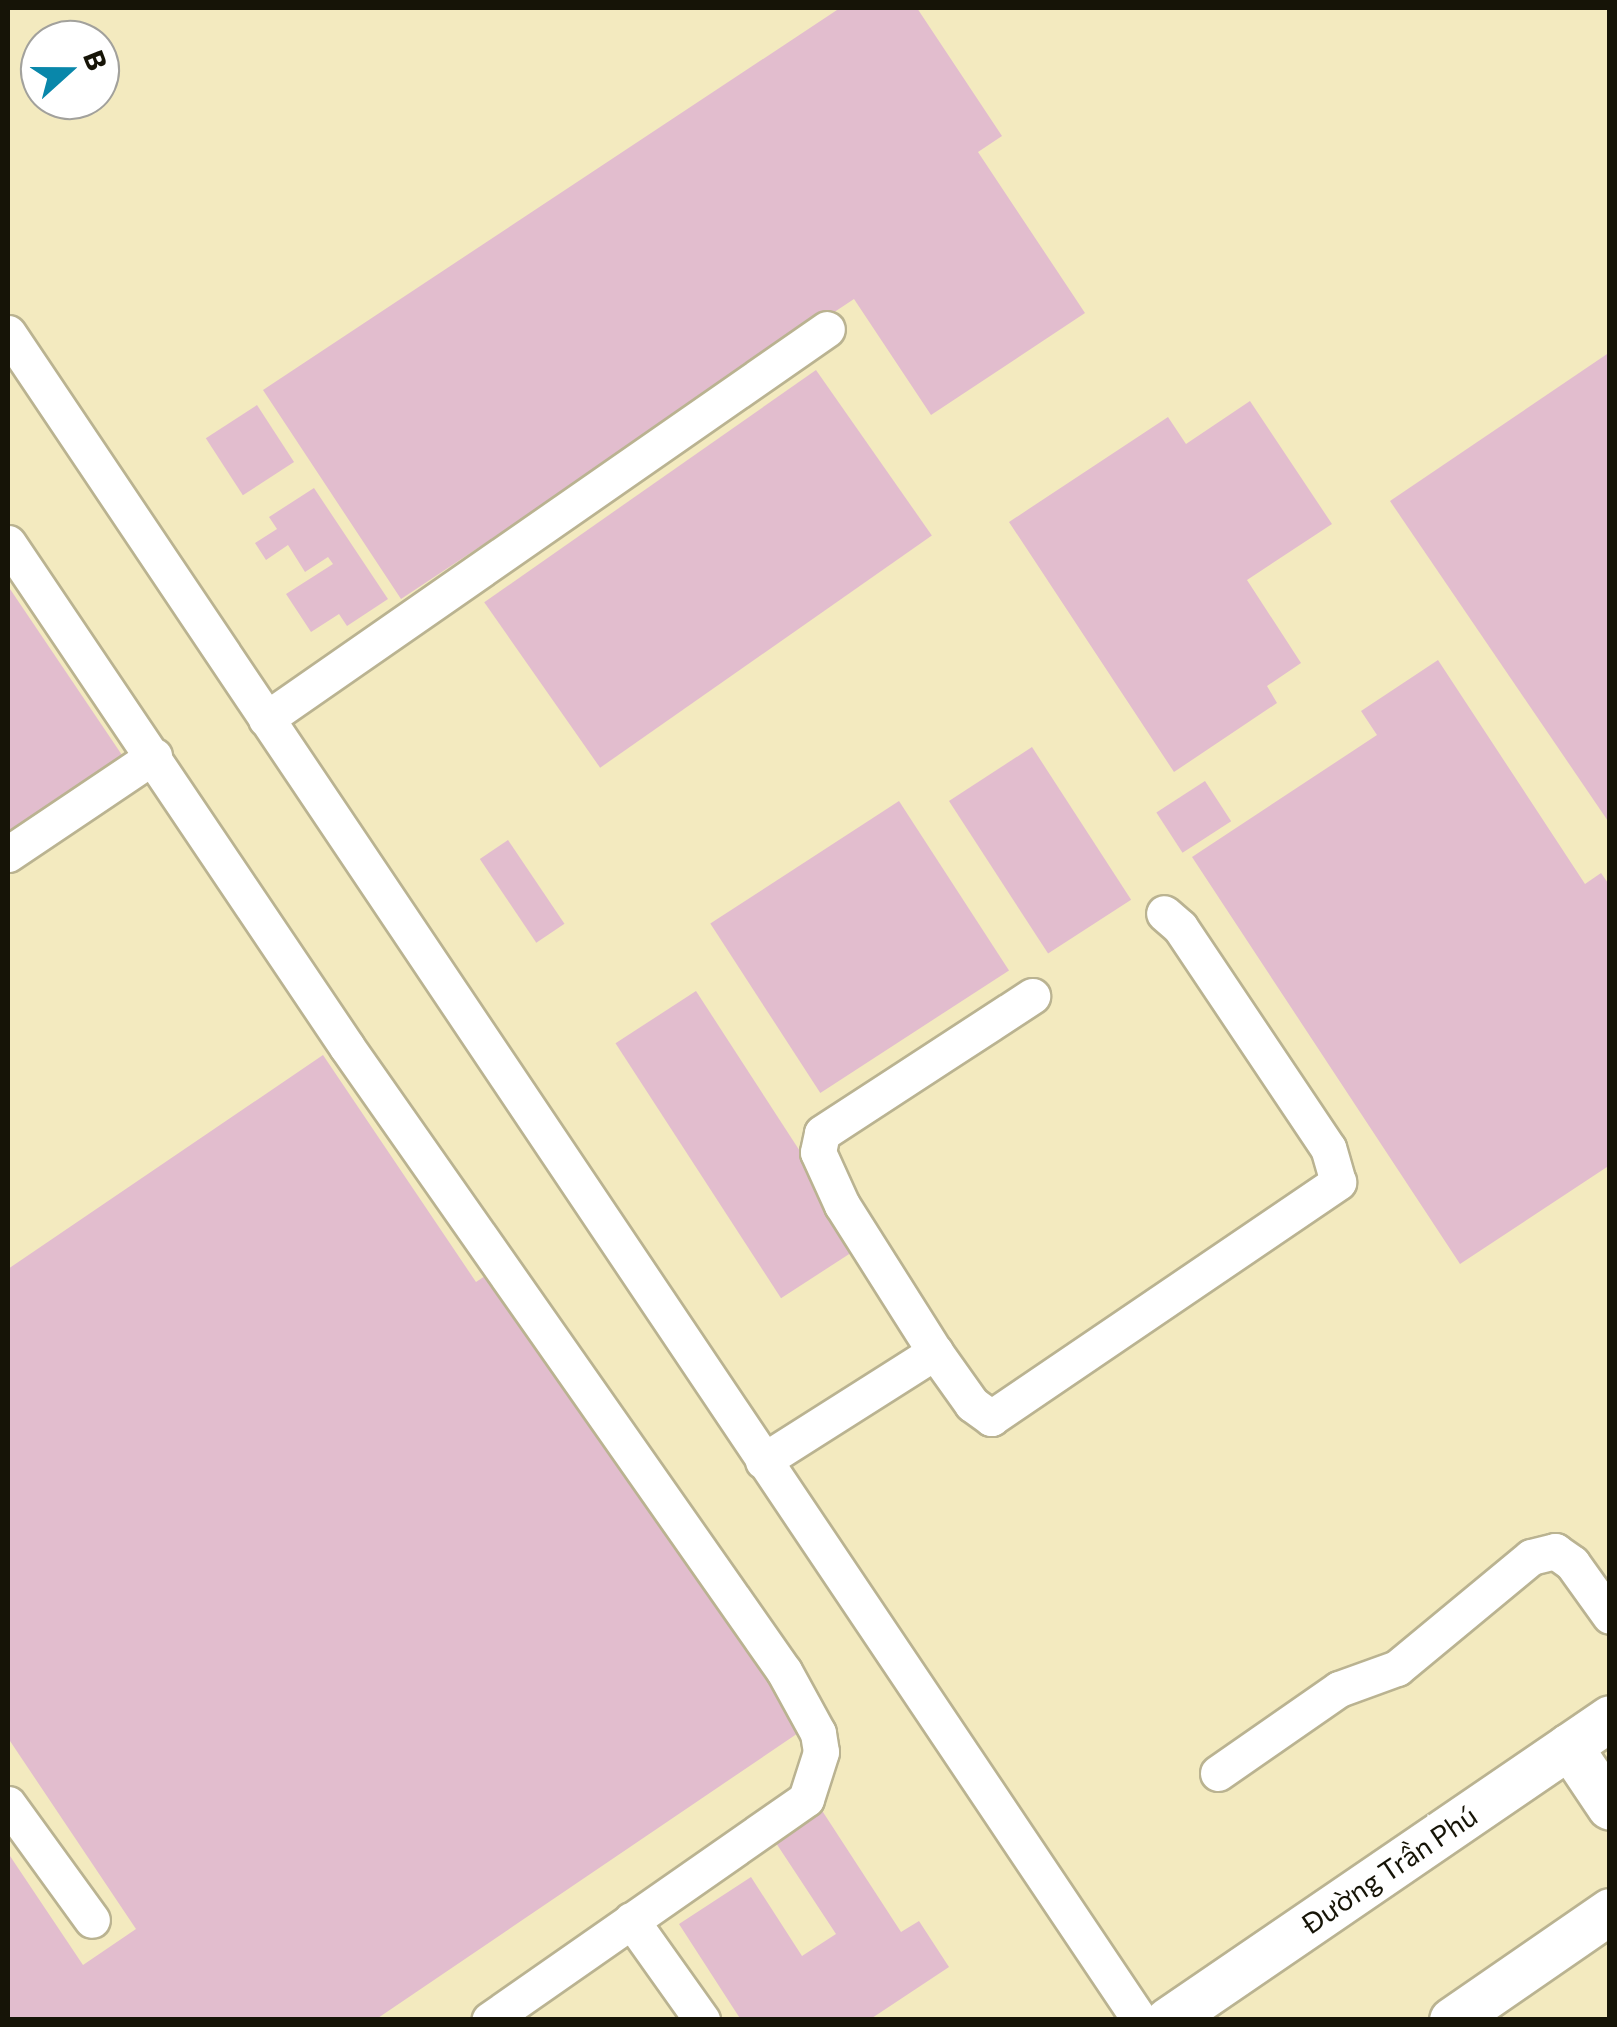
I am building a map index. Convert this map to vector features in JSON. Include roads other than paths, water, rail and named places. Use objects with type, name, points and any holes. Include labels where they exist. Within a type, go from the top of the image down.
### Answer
[{"type":"main road","name":"Đường Trần Phú","points":[[1168,2020],[1610,1718]]},
{"type":"main road","points":[[1568,1746],[1610,1807]]},
{"type":"main road","points":[[1452,2020],[1610,1911]]},
{"type":"street","points":[[266,720],[827,328]]},
{"type":"street","points":[[8,333],[1140,2020]]},
{"type":"street","points":[[8,543],[347,1047],[810,1712],[820,1752],[806,1798],[489,2020]]},
{"type":"street","points":[[8,854],[154,756]]},
{"type":"street","points":[[1032,996],[822,1133],[818,1152],[842,1205],[935,1352],[972,1404],[991,1418],[1324,1198],[1338,1182],[1328,1148],[1180,926],[1164,913]]},
{"type":"street","points":[[763,1460],[935,1352]]},
{"type":"street","points":[[1218,1773],[1339,1689],[1397,1668],[1531,1557],[1555,1551],[1572,1563],[1610,1616]]},
{"type":"street","points":[[8,1804],[92,1920]]},
{"type":"street","points":[[631,1920],[702,2020]]}]
